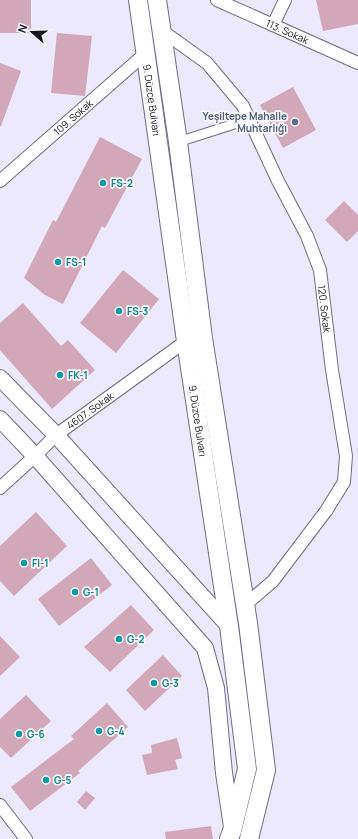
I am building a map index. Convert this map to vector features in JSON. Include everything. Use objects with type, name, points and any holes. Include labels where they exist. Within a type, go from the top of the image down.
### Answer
[{"type":"main road","name":"9. Düzce Bulvarı","points":[[138,0],[186,340],[229,626],[247,769],[231,835]]},
{"type":"main road","name":"9. Düzce Bulvarı","points":[[157,0],[178,142],[203,338],[245,605],[266,770],[249,839]]},
{"type":"street","name":"113. Sokak","points":[[217,0],[358,63]]},
{"type":"street","points":[[273,25],[285,0]]},
{"type":"street","name":"120. Sokak","points":[[161,30],[207,63],[243,106],[278,181],[307,236],[320,270],[332,370],[346,456],[344,482],[326,511],[273,581],[245,605]]},
{"type":"street","name":"109. Sokak","points":[[0,181],[146,53]]},
{"type":"street","points":[[178,142],[250,119]]},
{"type":"street","name":"4607. Sokak","points":[[0,488],[56,435],[186,340]]},
{"type":"street","points":[[0,378],[56,435],[229,626]]},
{"type":"street","points":[[0,419],[35,456],[205,648],[216,688],[231,835]]},
{"type":"street","points":[[0,805],[26,839]]},
{"type":"building","points":[[0,0],[31,0],[31,33],[0,33]]},
{"type":"building","points":[[316,0],[358,0],[358,24],[323,31]]},
{"type":"building","points":[[57,33],[92,36],[85,96],[51,93]]},
{"type":"building","points":[[0,63],[21,71],[1,126],[0,126]]},
{"type":"building","points":[[293,87],[316,130],[283,148],[260,105]]},
{"type":"building","points":[[100,137],[142,159],[105,228],[102,226],[63,304],[45,295],[24,278],[53,220],[56,222]]},
{"type":"building","points":[[344,201],[358,215],[358,231],[347,242],[325,220]]},
{"type":"building","name":"FS-3","points":[[123,270],[159,299],[116,353],[80,323]]},
{"type":"building","points":[[23,303],[61,346],[68,340],[95,370],[52,409],[0,350],[0,323]]},
{"type":"building","name":"FI-1","points":[[36,512],[67,546],[14,596],[0,581],[0,546]]},
{"type":"building","name":"G-1","points":[[91,558],[112,585],[59,626],[38,599]]},
{"type":"building","name":"G-2","points":[[131,605],[154,630],[110,672],[84,647]]},
{"type":"building","points":[[0,636],[20,657],[0,676]]},
{"type":"building","name":"G-3","points":[[163,655],[182,676],[145,711],[126,690]]},
{"type":"building","name":"G-6","points":[[26,695],[51,721],[11,758],[0,747],[0,719]]},
{"type":"building","points":[[107,703],[128,727],[78,771],[80,773],[30,811],[11,787],[74,739],[71,736]]},
{"type":"building","points":[[177,738],[182,758],[175,760],[178,769],[147,775],[142,755],[152,753],[151,745]]},
{"type":"building","points":[[86,791],[95,798],[85,810],[77,802]]},
{"type":"building","points":[[211,826],[213,839],[166,839],[165,832]]},
{"type":"place","name":"Yeşiltepe Mahalle Muhtarlığı","points":[[295,122]]},
{"type":"place","name":"FS-2","points":[[103,183]]},
{"type":"place","name":"FS-1","points":[[58,262]]},
{"type":"place","name":"FS-3","points":[[119,311]]},
{"type":"place","name":"FK-1","points":[[60,375]]},
{"type":"place","name":"FI-1","points":[[24,563]]},
{"type":"place","name":"G-1","points":[[75,592]]},
{"type":"place","name":"G-2","points":[[119,639]]},
{"type":"place","name":"G-3","points":[[154,683]]},
{"type":"place","name":"G-4","points":[[99,731]]},
{"type":"place","name":"G-6","points":[[19,734]]},
{"type":"place","name":"G-5","points":[[46,780]]}]
